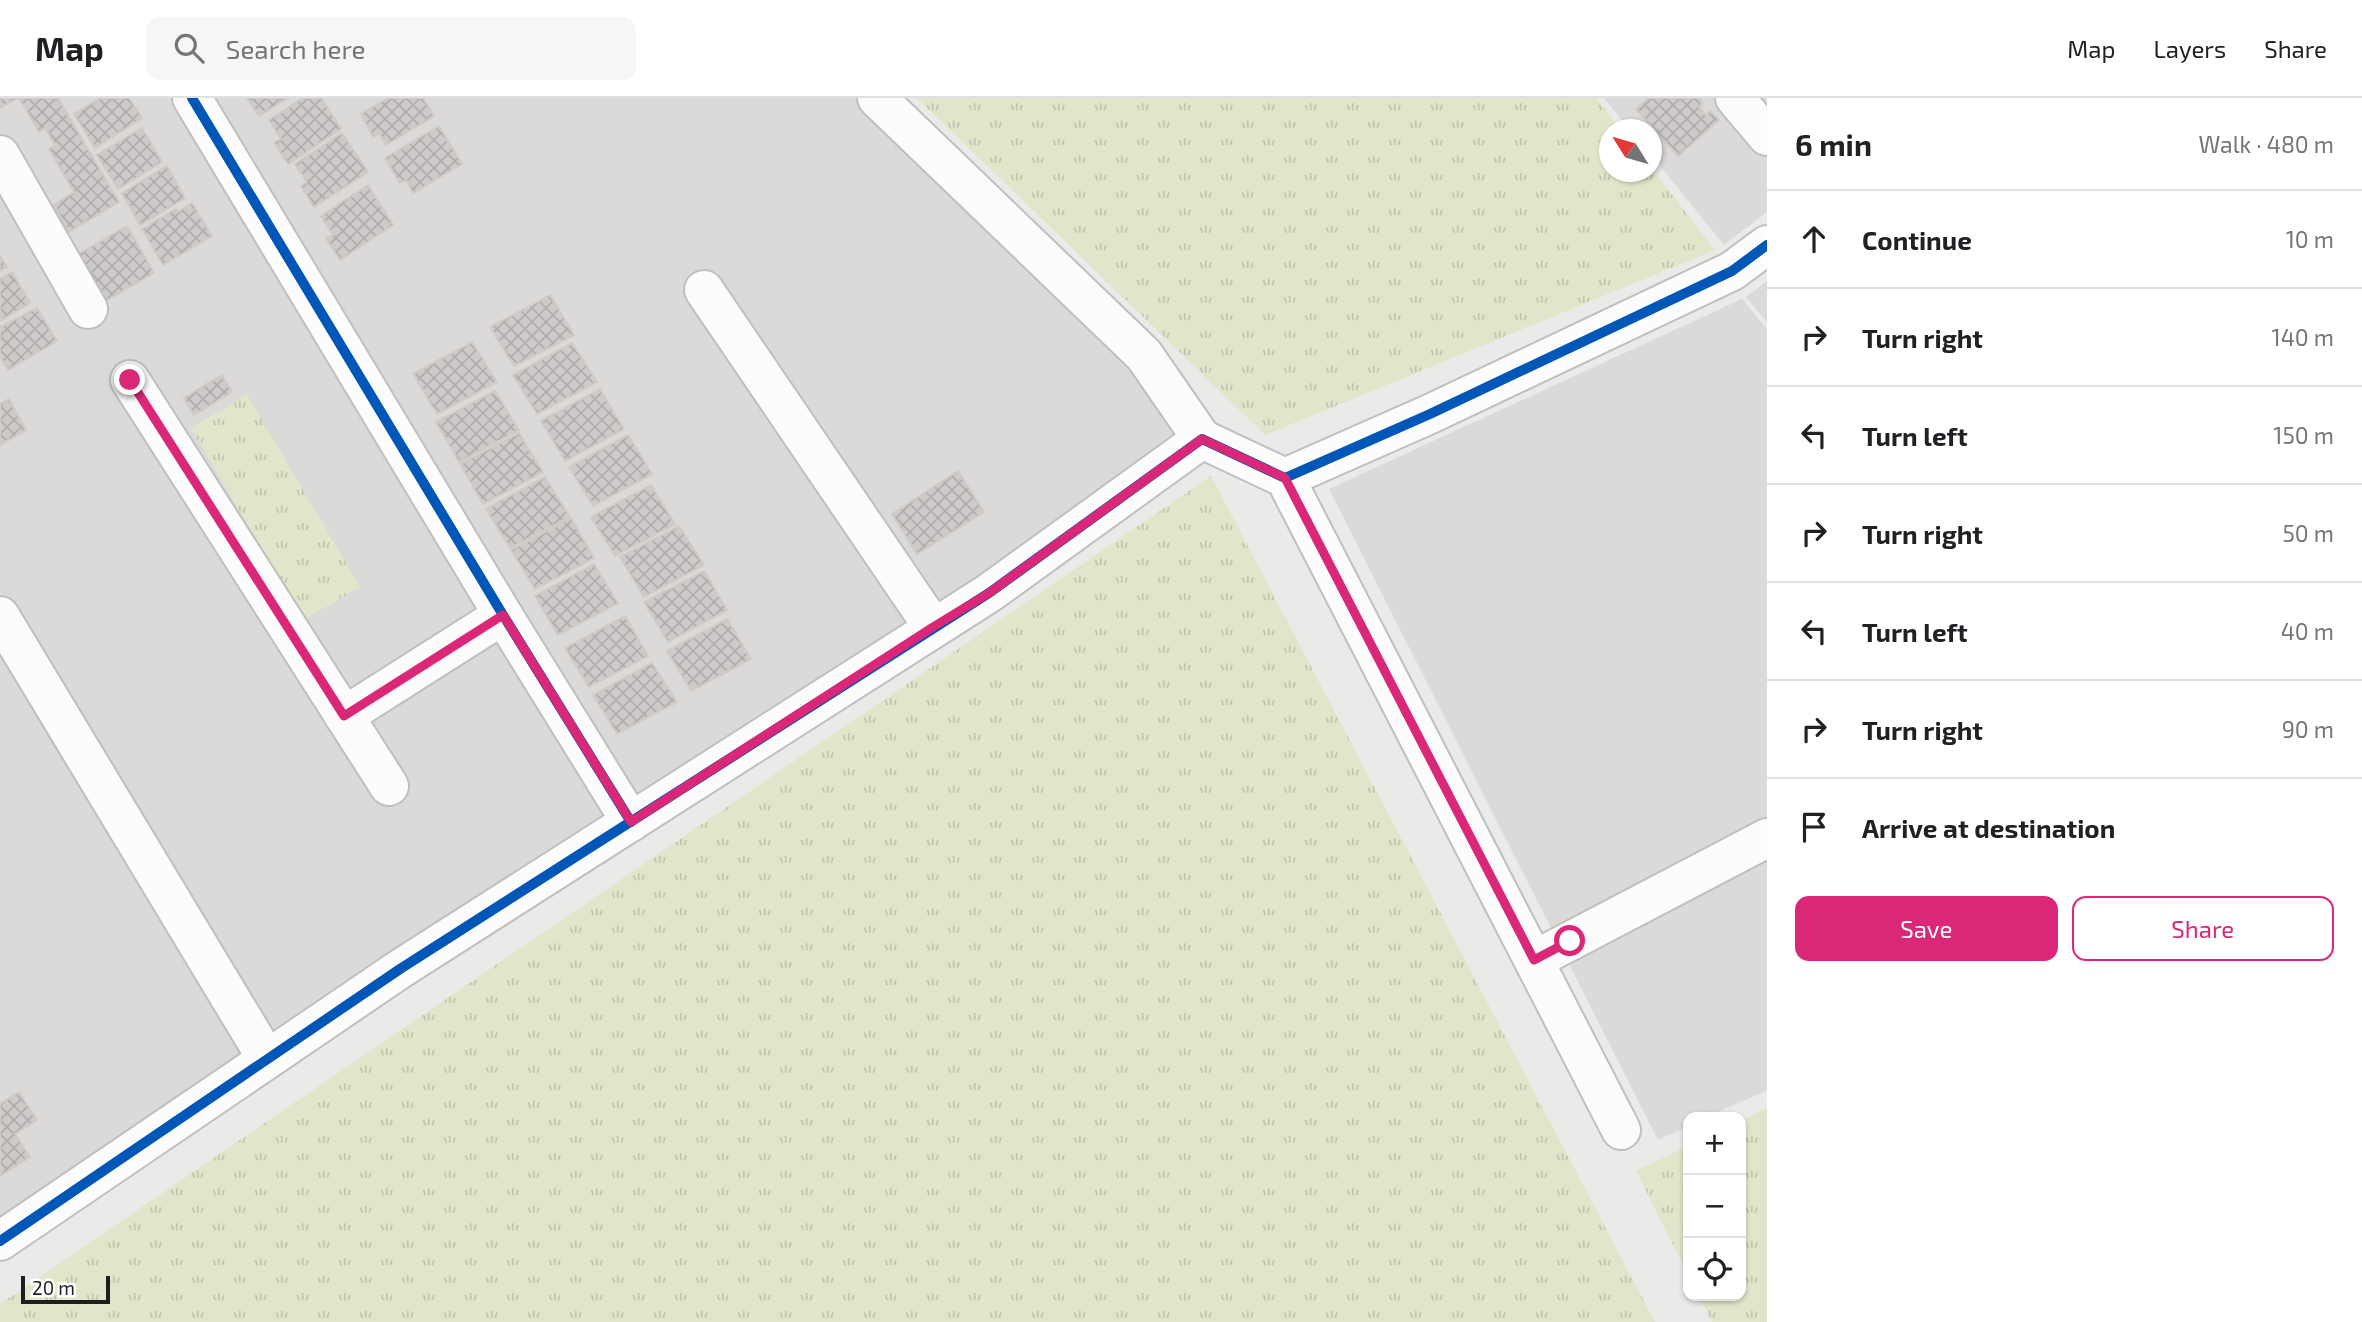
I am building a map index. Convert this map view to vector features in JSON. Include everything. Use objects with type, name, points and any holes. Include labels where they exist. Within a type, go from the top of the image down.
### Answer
[{"type":"street","points":[[192,98],[503,615],[631,822]]},
{"type":"street","points":[[877,98],[1144,355],[1202,439],[1285,478],[1621,1130]]},
{"type":"street","points":[[1735,98],[1767,136]]},
{"type":"street","points":[[0,155],[88,309]]},
{"type":"street","points":[[1285,478],[1430,414],[1732,271],[1767,245]]},
{"type":"street","points":[[704,290],[933,627]]},
{"type":"street","points":[[130,380],[388,786]]},
{"type":"street","points":[[0,1241],[400,968],[989,593],[1202,439]]},
{"type":"street","points":[[344,716],[503,615]]},
{"type":"street","points":[[0,616],[267,1059]]},
{"type":"street","points":[[1534,960],[1767,838]]},
{"type":"shaded area","points":[[0,98],[871,98],[1134,368],[1179,437],[974,586],[0,1236]]},
{"type":"shaded area","points":[[1604,98],[1767,98],[1767,212],[1724,245],[1662,168],[1662,119],[1621,119]]},
{"type":"shaded area","points":[[1767,281],[1767,322],[1746,297]]},
{"type":"shaded area","points":[[1742,299],[1767,329],[1767,1090],[1718,1112],[1683,1112],[1683,1128],[1658,1140],[1329,489]]},
{"type":"green space","points":[[917,98],[1596,98],[1613,119],[1599,119],[1599,182],[1662,182],[1715,250],[1265,435]]},
{"type":"green space","points":[[247,395],[360,587],[303,620],[191,428]]},
{"type":"green space","points":[[1211,476],[1655,1322],[0,1322],[0,1304]]},
{"type":"green space","points":[[1767,1108],[1767,1322],[1712,1322],[1702,1301],[1746,1301],[1746,1118]]},
{"type":"green space","points":[[1683,1148],[1683,1265],[1636,1171]]},
{"type":"building","points":[[0,98],[18,98],[0,108]]},
{"type":"building","points":[[19,98],[58,98],[119,202],[69,232],[54,205],[74,192],[49,149],[55,145],[45,128],[39,132]]},
{"type":"building","points":[[100,98],[129,98],[142,118],[95,148],[74,114]]},
{"type":"building","points":[[247,98],[288,98],[259,116]]},
{"type":"building","points":[[303,98],[321,98],[341,129],[288,164],[274,142],[281,139],[269,120]]},
{"type":"building","points":[[388,98],[423,98],[434,116],[386,145],[379,133],[373,137],[361,114]]},
{"type":"building","points":[[1649,98],[1699,98],[1703,103],[1699,107],[1706,115],[1710,111],[1719,120],[1678,156],[1662,138],[1662,119],[1645,119],[1636,109]]},
{"type":"building","points":[[439,126],[462,164],[413,193],[406,180],[400,183],[385,158]]},
{"type":"building","points":[[142,128],[162,162],[118,189],[97,155]]},
{"type":"building","points":[[342,133],[368,172],[314,207],[301,186],[307,182],[295,164]]},
{"type":"building","points":[[167,166],[185,198],[140,225],[122,193]]},
{"type":"building","points":[[368,185],[393,225],[340,260],[326,238],[333,235],[321,216]]},
{"type":"building","points":[[192,203],[212,236],[163,265],[142,229]]},
{"type":"building","points":[[127,226],[154,273],[102,303],[75,256]]},
{"type":"building","points":[[0,256],[7,267],[0,271]]},
{"type":"building","points":[[12,272],[30,303],[0,321],[0,279]]},
{"type":"building","points":[[550,295],[574,335],[514,366],[490,327]]},
{"type":"building","points":[[37,308],[57,341],[8,370],[0,357],[0,327]]},
{"type":"building","points":[[472,342],[497,382],[437,414],[413,374]]},
{"type":"building","points":[[572,343],[597,382],[537,414],[513,375]]},
{"type":"building","points":[[222,375],[232,392],[194,415],[184,398]]},
{"type":"building","points":[[600,389],[624,429],[565,461],[541,421]]},
{"type":"building","points":[[495,391],[519,430],[459,462],[436,422]]},
{"type":"building","points":[[9,399],[26,430],[0,445],[0,404]]},
{"type":"building","points":[[519,433],[543,472],[483,504],[460,464]]},
{"type":"building","points":[[628,435],[652,474],[593,506],[569,467]]},
{"type":"building","points":[[958,471],[984,512],[917,554],[892,514]]},
{"type":"building","points":[[545,477],[570,517],[510,548],[486,509]]},
{"type":"building","points":[[651,485],[675,524],[615,556],[591,517]]},
{"type":"building","points":[[571,518],[594,558],[535,589],[511,550]]},
{"type":"building","points":[[679,526],[704,565],[644,597],[620,557]]},
{"type":"building","points":[[594,564],[618,603],[558,635],[535,596]]},
{"type":"building","points":[[704,571],[727,610],[668,642],[644,602]]},
{"type":"building","points":[[625,616],[648,656],[589,687],[565,648]]},
{"type":"building","points":[[727,619],[751,659],[691,691],[667,651]]},
{"type":"building","points":[[652,663],[677,702],[617,734],[593,695]]},
{"type":"building","points":[[19,1092],[37,1120],[15,1134],[30,1157],[0,1176],[0,1104]]},
{"type":"cycle path","points":[[192,98],[503,615],[631,822]]},
{"type":"cycle path","points":[[0,1241],[400,969],[989,593],[1202,439],[1285,478],[1430,414],[1732,271],[1767,245]]},
{"type":"route","points":[[130,380],[344,716],[503,615],[631,822],[989,593],[1202,439],[1285,478],[1534,960],[1570,941]]}]
